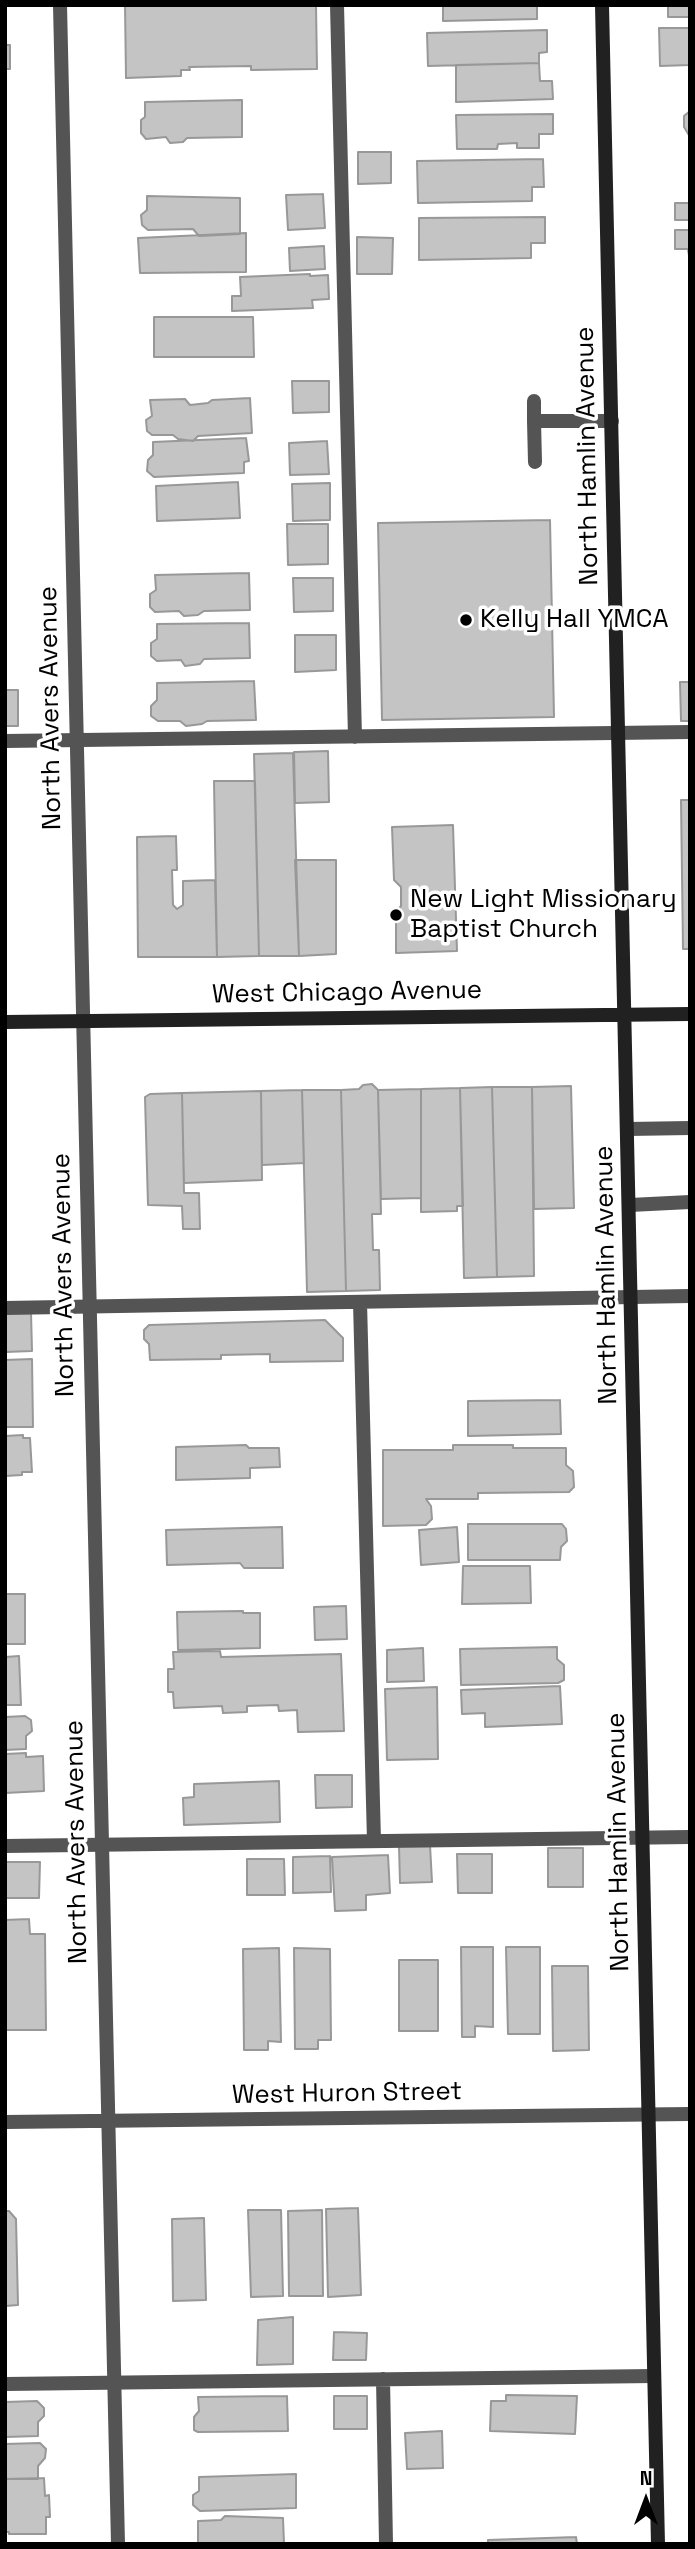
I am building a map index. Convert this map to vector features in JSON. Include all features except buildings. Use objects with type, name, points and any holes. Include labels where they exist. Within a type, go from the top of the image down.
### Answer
[{"type":"street","name":"North Avers Avenue","points":[[60,5],[118,2544]]},
{"type":"street","points":[[337,5],[355,737]]},
{"type":"street","name":"North Hamlin Avenue","points":[[602,5],[658,2544]]},
{"type":"street","points":[[534,401],[535,462]]},
{"type":"street","points":[[534,421],[612,421]]},
{"type":"street","points":[[5,741],[690,733]]},
{"type":"street","name":"West Chicago Avenue","points":[[5,1022],[690,1014]]},
{"type":"street","points":[[628,1129],[690,1128]]},
{"type":"street","points":[[629,1205],[690,1202]]},
{"type":"street","points":[[5,1308],[690,1296]]},
{"type":"street","points":[[360,1302],[374,1841]]},
{"type":"street","points":[[5,1846],[690,1837]]},
{"type":"street","name":"West Huron Street","points":[[5,2122],[690,2114]]},
{"type":"street","points":[[5,2384],[654,2376]]},
{"type":"street","points":[[383,2378],[386,2544]]},
{"type":"place","name":"Kelly Hall YMCA","points":[[466,620]]},
{"type":"place","name":"New Light Missionary Baptist Church","points":[[396,915]]}]
